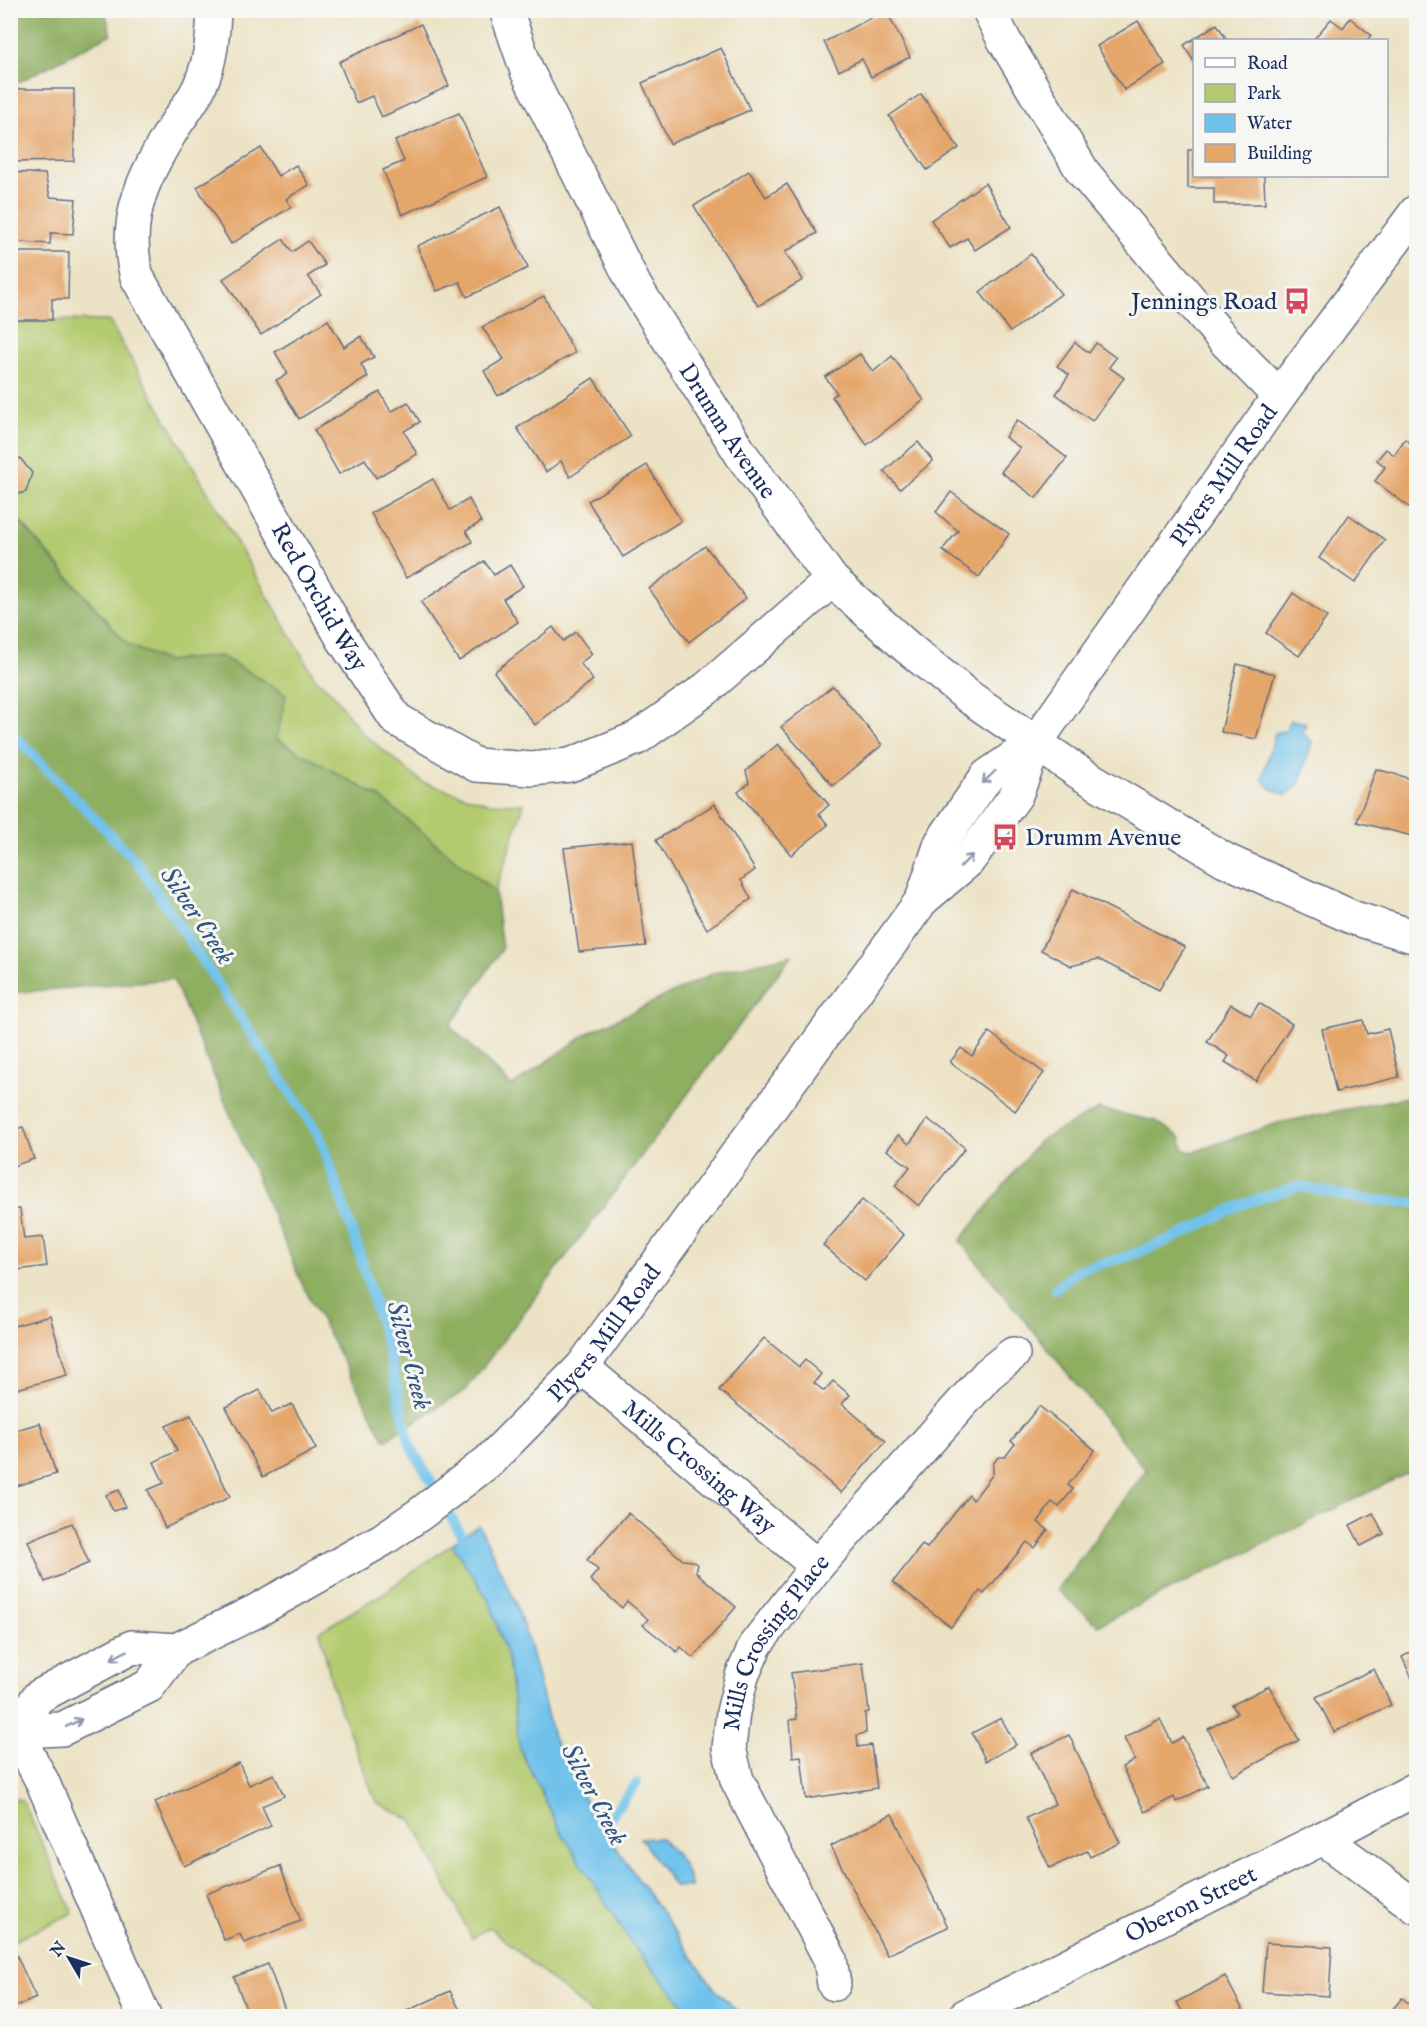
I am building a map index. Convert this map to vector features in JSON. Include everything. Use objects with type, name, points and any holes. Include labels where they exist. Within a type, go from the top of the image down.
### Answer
[{"type":"street","name":"Red Orchid Way","points":[[214,10],[212,40],[201,84],[152,162],[132,220],[132,260],[137,277],[343,639],[396,720],[476,765],[532,769],[570,765],[637,738],[706,689],[832,580]]},
{"type":"street","name":"Drumm Avenue","points":[[506,10],[527,71],[635,286],[741,454],[832,580],[908,648],[969,698],[1077,771],[1225,860],[1354,918],[1416,937]]},
{"type":"street","points":[[989,10],[1004,40],[1083,172],[1224,340],[1279,396]]},
{"type":"street","name":"Plyers Mill Road","points":[[12,1729],[62,1729],[149,1686],[176,1650],[256,1611],[382,1540],[489,1461],[582,1367],[922,900],[941,843],[987,776],[1036,742],[1279,396],[1416,212]]},
{"type":"street","name":"Mills Crossing Place","points":[[834,1984],[830,1959],[737,1780],[729,1748],[733,1712],[742,1676],[756,1644],[817,1566],[988,1374],[1013,1354]]},
{"type":"street","name":"Mills Crossing Way","points":[[582,1367],[817,1566]]},
{"type":"street","points":[[12,1729],[42,1782],[144,2016]]},
{"type":"street","name":"Oberon Street","points":[[965,2016],[1416,1790]]},
{"type":"street","points":[[1323,1838],[1416,1907]]},
{"type":"green space","points":[[11,10],[105,11],[111,34],[11,86]]},
{"type":"green space","points":[[52,320],[109,321],[315,678],[332,693],[362,733],[422,782],[488,803],[524,804],[495,892],[381,798],[277,739],[221,656],[166,661],[128,645],[11,511],[11,324]]},
{"type":"green space","points":[[10,511],[128,645],[166,661],[221,656],[286,694],[277,739],[381,798],[495,892],[502,949],[450,1026],[512,1086],[588,1033],[714,973],[792,955],[466,1390],[385,1440],[302,1284],[173,979],[11,993]]},
{"type":"green space","points":[[1416,1087],[1416,1469],[1098,1625],[1057,1590],[1146,1470],[960,1241],[1040,1140],[1099,1109],[1156,1121],[1180,1137],[1184,1150],[1193,1152],[1278,1123],[1407,1097]]},
{"type":"green space","points":[[452,1544],[490,1602],[508,1661],[520,1749],[560,1830],[632,1944],[693,2016],[594,2016],[489,1927],[472,1938],[413,1821],[376,1802],[333,1689],[320,1631],[382,1594]]},
{"type":"green space","points":[[11,1798],[23,1801],[73,1913],[11,1942]]},
{"type":"water","points":[[1290,720],[1306,723],[1303,733],[1312,742],[1299,785],[1286,795],[1272,789],[1262,779],[1275,733],[1286,730]]},
{"type":"water","points":[[479,1525],[515,1601],[530,1647],[553,1737],[590,1810],[714,1988],[742,2016],[693,2016],[632,1944],[560,1830],[520,1749],[508,1661],[490,1602],[452,1544]]},
{"type":"water","points":[[640,1838],[661,1838],[683,1863],[691,1887],[675,1887]]},
{"type":"building","points":[[886,10],[910,57],[871,77],[862,59],[839,71],[824,42]]},
{"type":"building","points":[[1350,18],[1371,35],[1368,39],[1314,39],[1331,19],[1343,28]]},
{"type":"building","points":[[1138,21],[1165,64],[1124,90],[1097,46]]},
{"type":"building","points":[[421,24],[449,86],[382,117],[372,96],[356,103],[339,62]]},
{"type":"building","points":[[1217,24],[1226,39],[1193,39]]},
{"type":"building","points":[[1193,39],[1193,60],[1184,45]]},
{"type":"building","points":[[721,48],[750,110],[670,144],[642,83]]},
{"type":"building","points":[[10,89],[74,89],[74,161],[10,162]]},
{"type":"building","points":[[921,94],[959,148],[927,170],[889,116]]},
{"type":"building","points":[[459,113],[487,177],[402,215],[383,170],[404,161],[395,141]]},
{"type":"building","points":[[261,148],[278,176],[296,165],[309,185],[286,199],[291,207],[231,244],[197,187]]},
{"type":"building","points":[[1188,150],[1193,150],[1193,177],[1264,177],[1265,204],[1214,204],[1214,188],[1188,188]]},
{"type":"building","points":[[749,171],[766,197],[787,184],[817,233],[785,252],[803,280],[758,306],[694,206]]},
{"type":"building","points":[[10,172],[45,174],[50,197],[76,199],[73,234],[51,233],[50,244],[10,241]]},
{"type":"building","points":[[985,183],[1011,227],[975,250],[967,238],[950,248],[931,220]]},
{"type":"building","points":[[500,207],[528,268],[467,297],[460,282],[437,291],[417,246]]},
{"type":"building","points":[[283,239],[292,252],[308,241],[325,265],[308,276],[321,294],[261,335],[223,279]]},
{"type":"building","points":[[10,252],[69,252],[68,299],[52,299],[52,320],[10,320]]},
{"type":"building","points":[[1031,254],[1061,294],[1010,332],[980,292]]},
{"type":"building","points":[[544,296],[575,353],[498,396],[484,371],[504,359],[482,327]]},
{"type":"building","points":[[328,320],[344,347],[361,336],[374,357],[361,364],[368,377],[299,419],[276,380],[288,374],[275,352]]},
{"type":"building","points":[[1075,342],[1089,353],[1096,343],[1116,358],[1109,367],[1124,378],[1092,421],[1056,394],[1069,375],[1057,366]]},
{"type":"building","points":[[860,354],[873,372],[892,356],[924,400],[867,445],[832,397],[837,393],[825,377]]},
{"type":"building","points":[[593,378],[631,436],[570,477],[561,461],[546,472],[517,428]]},
{"type":"building","points":[[380,392],[391,412],[408,402],[420,422],[404,431],[417,454],[376,478],[365,459],[339,474],[314,430]]},
{"type":"building","points":[[1017,420],[1067,458],[1036,498],[1001,472],[1020,448],[1005,437]]},
{"type":"building","points":[[1405,439],[1416,448],[1416,497],[1409,507],[1375,481],[1385,467],[1377,460],[1386,449],[1394,455]]},
{"type":"building","points":[[918,442],[933,461],[900,489],[884,471]]},
{"type":"building","points":[[20,458],[32,473],[26,492],[10,496],[10,460]]},
{"type":"building","points":[[647,465],[681,521],[623,557],[588,501]]},
{"type":"building","points":[[433,479],[450,510],[469,499],[481,522],[466,531],[472,542],[406,578],[371,513]]},
{"type":"building","points":[[951,492],[1009,534],[979,577],[942,550],[958,531],[936,512]]},
{"type":"building","points":[[1349,515],[1385,540],[1355,583],[1319,558]]},
{"type":"building","points":[[705,546],[746,598],[689,642],[649,589]]},
{"type":"building","points":[[484,561],[494,575],[510,565],[523,586],[503,599],[518,622],[459,661],[421,602]]},
{"type":"building","points":[[1293,593],[1327,617],[1299,656],[1266,633]]},
{"type":"building","points":[[553,627],[563,641],[576,632],[592,654],[580,663],[593,680],[535,725],[494,672]]},
{"type":"building","points":[[1237,664],[1275,674],[1256,739],[1221,732]]},
{"type":"building","points":[[833,686],[882,745],[833,786],[781,727]]},
{"type":"building","points":[[778,744],[829,805],[819,814],[828,825],[791,855],[738,792],[749,783],[746,771]]},
{"type":"building","points":[[1376,769],[1416,780],[1416,837],[1357,822]]},
{"type":"building","points":[[715,804],[755,870],[741,880],[751,899],[707,929],[656,840]]},
{"type":"building","points":[[632,841],[646,946],[579,952],[564,848]]},
{"type":"building","points":[[1073,889],[1185,947],[1159,990],[1098,959],[1071,966],[1041,950]]},
{"type":"building","points":[[1259,1003],[1292,1024],[1256,1081],[1225,1062],[1229,1056],[1207,1042],[1231,1004],[1251,1016]]},
{"type":"building","points":[[1363,1020],[1367,1034],[1388,1029],[1399,1077],[1336,1092],[1322,1029]]},
{"type":"building","points":[[989,1032],[1044,1073],[1015,1111],[950,1062],[961,1048],[972,1056]]},
{"type":"building","points":[[928,1119],[965,1148],[919,1206],[895,1186],[910,1167],[887,1150],[898,1135],[909,1144]]},
{"type":"building","points":[[23,1127],[34,1159],[10,1167],[10,1131]]},
{"type":"building","points":[[862,1200],[904,1235],[865,1281],[823,1245]]},
{"type":"building","points":[[20,1209],[24,1239],[43,1237],[47,1266],[10,1271],[10,1210]]},
{"type":"building","points":[[50,1316],[67,1375],[10,1391],[10,1327]]},
{"type":"building","points":[[764,1338],[799,1367],[805,1360],[821,1374],[814,1383],[824,1391],[833,1381],[850,1395],[842,1404],[886,1441],[841,1493],[719,1390]]},
{"type":"building","points":[[260,1390],[272,1413],[292,1404],[316,1449],[263,1477],[226,1407]]},
{"type":"building","points":[[1039,1406],[1095,1450],[1068,1485],[1073,1489],[1059,1507],[1052,1502],[1038,1522],[1048,1530],[1035,1548],[1027,1542],[984,1594],[980,1591],[951,1627],[893,1582],[922,1545],[927,1548],[969,1495],[973,1500],[993,1474],[993,1464],[998,1457],[1005,1457],[1015,1444],[1011,1441]]},
{"type":"building","points":[[191,1415],[230,1497],[165,1528],[148,1490],[164,1483],[154,1462],[177,1451],[166,1426]]},
{"type":"building","points":[[40,1423],[56,1474],[10,1488],[10,1432]]},
{"type":"building","points":[[119,1490],[125,1507],[113,1511],[106,1495]]},
{"type":"building","points":[[628,1513],[683,1560],[692,1561],[698,1565],[696,1572],[736,1607],[693,1658],[681,1647],[677,1652],[643,1625],[648,1619],[627,1601],[622,1608],[590,1580],[598,1570],[587,1560]]},
{"type":"building","points":[[1373,1513],[1384,1534],[1361,1546],[1350,1525]]},
{"type":"building","points":[[72,1523],[89,1563],[45,1582],[28,1541]]},
{"type":"building","points":[[1416,1649],[1416,1687],[1402,1657]]},
{"type":"building","points":[[863,1663],[869,1712],[865,1713],[866,1733],[857,1735],[858,1747],[871,1745],[877,1788],[806,1799],[801,1756],[793,1757],[790,1720],[797,1719],[791,1673]]},
{"type":"building","points":[[1374,1669],[1391,1705],[1334,1732],[1316,1697]]},
{"type":"building","points":[[1269,1686],[1299,1740],[1233,1776],[1208,1729],[1237,1713],[1232,1705]]},
{"type":"building","points":[[1001,1718],[1016,1745],[986,1761],[972,1733]]},
{"type":"building","points":[[1160,1719],[1172,1743],[1183,1737],[1208,1786],[1176,1802],[1174,1797],[1145,1812],[1122,1767],[1135,1760],[1124,1738]]},
{"type":"building","points":[[1069,1735],[1120,1843],[1090,1857],[1087,1851],[1050,1868],[1026,1818],[1055,1804],[1031,1753]]},
{"type":"building","points":[[239,1763],[249,1785],[274,1774],[284,1796],[262,1806],[271,1826],[184,1866],[155,1802]]},
{"type":"building","points":[[892,1814],[948,1927],[887,1955],[831,1846]]},
{"type":"building","points":[[280,1866],[301,1921],[244,1943],[240,1934],[224,1940],[206,1894]]},
{"type":"building","points":[[1266,1943],[1332,1947],[1329,1996],[1262,1992]]},
{"type":"building","points":[[15,1952],[36,1998],[10,2009],[10,1954]]},
{"type":"building","points":[[268,1964],[287,2015],[249,2016],[234,1977]]},
{"type":"building","points":[[1225,1976],[1246,2016],[1185,2016],[1177,2002]]},
{"type":"building","points":[[450,1991],[463,2016],[396,2016]]},
{"type":"building","points":[[1402,1998],[1416,2009],[1416,2016],[1387,2016]]},
{"type":"waterway","name":"Silver Creek","points":[[10,731],[136,861],[319,1135],[358,1248],[388,1350],[410,1445],[468,1547]]},
{"type":"waterway","points":[[1055,1289],[1078,1270],[1129,1256],[1183,1234],[1240,1205],[1298,1186],[1361,1199],[1416,1203]]},
{"type":"waterway","points":[[594,1837],[637,1783]]},
{"type":"place","name":"Jennings Road","points":[[1297,301]]},
{"type":"place","name":"Drumm Avenue","points":[[1005,837]]}]
